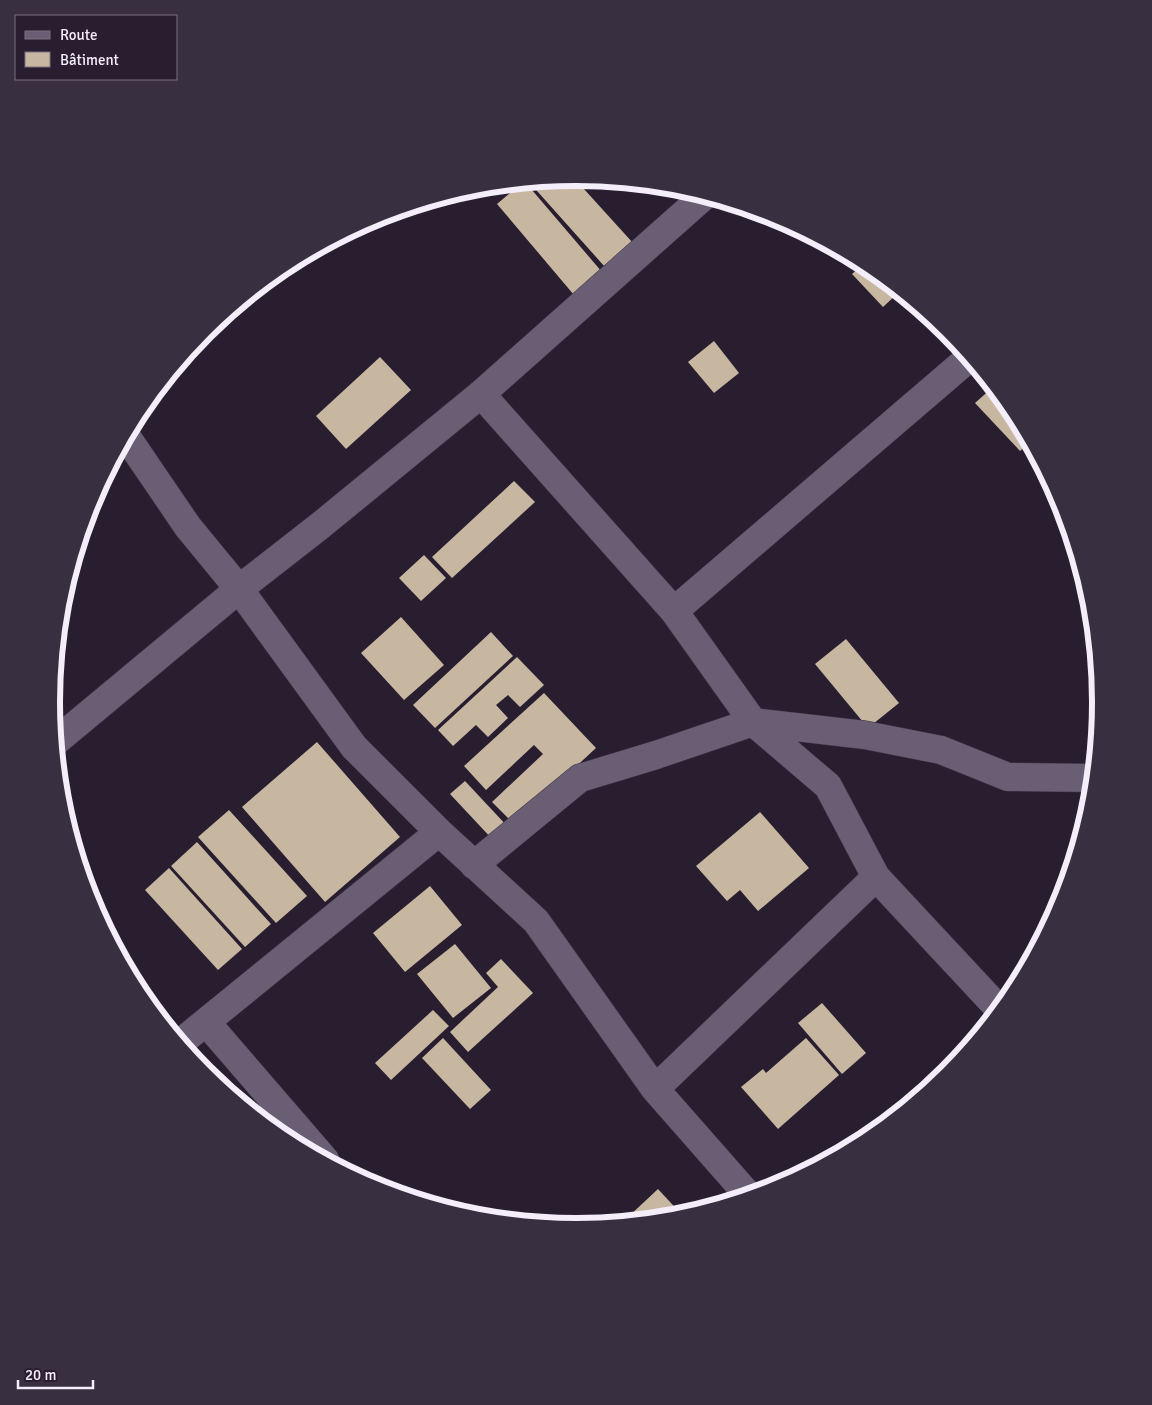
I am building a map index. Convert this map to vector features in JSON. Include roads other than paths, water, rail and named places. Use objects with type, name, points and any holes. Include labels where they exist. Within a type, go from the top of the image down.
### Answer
[{"type":"street","points":[[61,737],[239,589],[321,525],[481,394],[698,201]]},
{"type":"street","points":[[674,611],[964,362]]},
{"type":"street","points":[[481,394],[674,611],[753,722],[828,786],[876,877],[994,1004]]},
{"type":"street","points":[[130,442],[188,527],[239,589],[354,747],[439,832],[536,921],[656,1089],[744,1190]]},
{"type":"street","points":[[474,865],[580,778],[656,755],[753,722],[865,735],[941,750],[1008,777],[1087,778]]},
{"type":"street","points":[[185,1039],[439,832]]},
{"type":"street","points":[[656,1089],[876,877]]},
{"type":"street","points":[[206,1022],[313,1146]]}]
